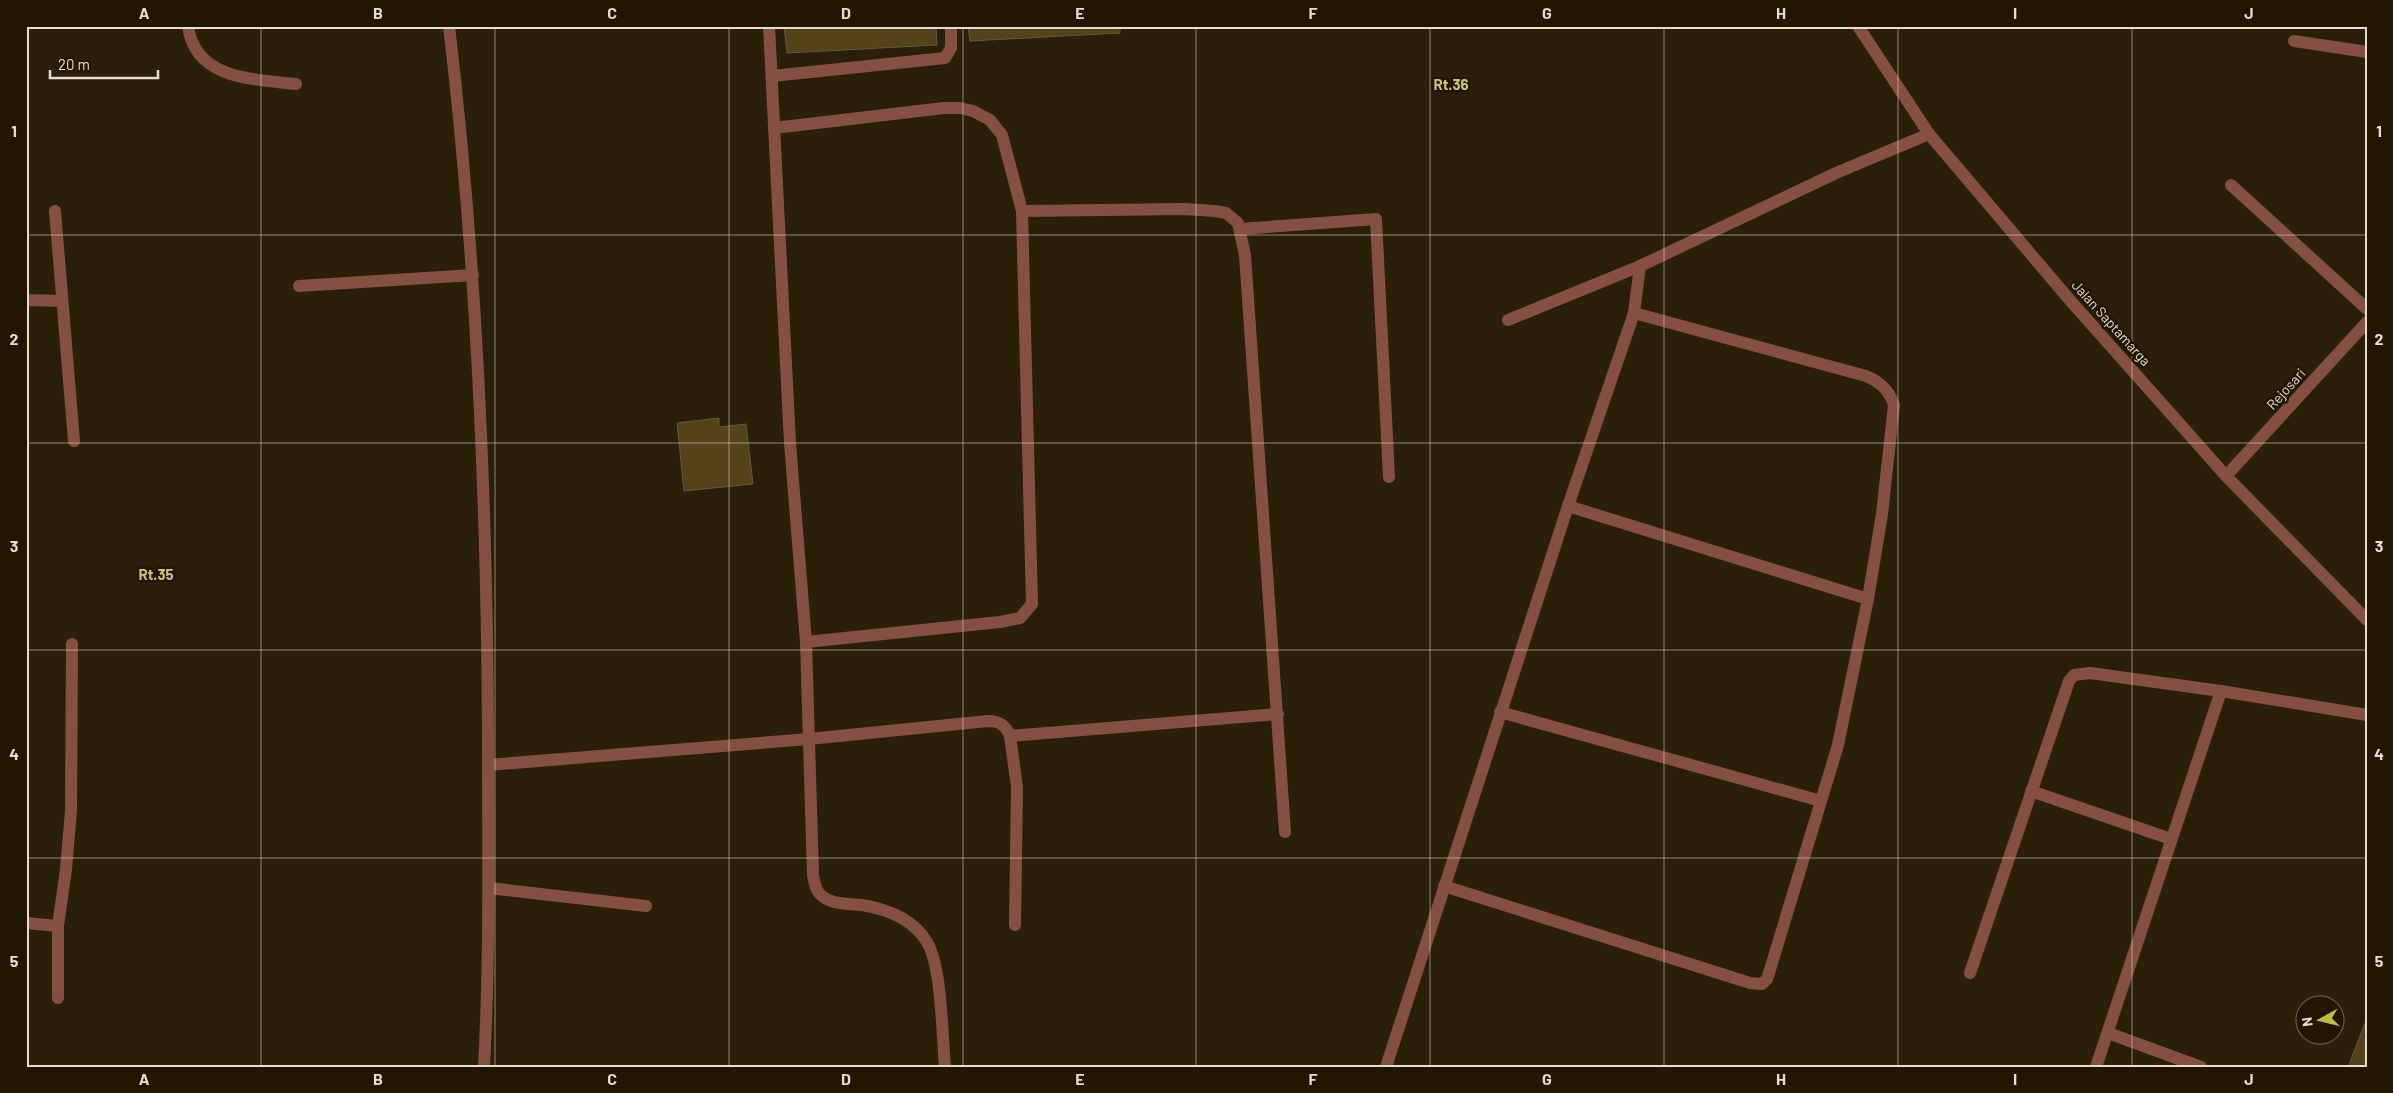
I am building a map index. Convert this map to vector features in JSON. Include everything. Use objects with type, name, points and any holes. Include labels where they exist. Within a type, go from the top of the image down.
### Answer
[{"type":"street","points":[[188,26],[195,49],[203,61],[220,71],[247,78],[296,84]]},
{"type":"street","points":[[449,26],[473,275],[482,419],[487,616],[489,888],[484,1067]]},
{"type":"street","points":[[769,26],[790,443],[806,642],[813,875],[817,888],[825,897],[838,904],[880,909],[902,918],[916,928],[927,943],[934,964],[945,1067]]},
{"type":"street","points":[[772,76],[945,58],[951,48],[951,26]]},
{"type":"street","name":"Jalan Saptamarga","points":[[1858,26],[1929,134],[2068,298],[2226,476],[2367,620]]},
{"type":"street","points":[[2294,41],[2367,52]]},
{"type":"street","points":[[774,128],[944,108],[973,111],[990,120],[1002,134],[1022,211],[1032,604],[1020,618],[1000,622],[806,642]]},
{"type":"street","points":[[1508,320],[1640,266],[1836,173],[1929,134]]},
{"type":"street","points":[[2231,185],[2367,308]]},
{"type":"street","points":[[1022,211],[1184,209],[1215,211],[1233,217],[1240,229],[1245,255],[1285,832]]},
{"type":"street","points":[[55,211],[74,441]]},
{"type":"street","points":[[1240,229],[1376,219],[1389,477]]},
{"type":"street","points":[[1386,1067],[1500,712],[1634,313],[1640,266]]},
{"type":"street","points":[[299,286],[473,275]]},
{"type":"street","points":[[26,300],[62,301]]},
{"type":"street","points":[[1444,886],[1750,983],[1762,984],[1768,978],[1838,745],[1868,599],[1882,514],[1894,412],[1890,395],[1884,387],[1878,381],[1866,376],[1634,313]]},
{"type":"street","name":"Rejosari","points":[[2226,476],[2367,322]]},
{"type":"street","points":[[1568,506],[1868,599]]},
{"type":"street","points":[[58,998],[58,926],[66,869],[71,811],[72,644]]},
{"type":"street","points":[[1970,973],[2068,681],[2074,675],[2090,673],[2221,691],[2367,715]]},
{"type":"street","points":[[2096,1067],[2221,691]]},
{"type":"street","points":[[1500,712],[1821,801]]},
{"type":"street","points":[[1010,736],[1278,714]]},
{"type":"street","points":[[488,765],[809,739],[988,721],[1000,722],[1008,729],[1010,736],[1017,787],[1015,925]]},
{"type":"street","points":[[2032,791],[2172,839]]},
{"type":"street","points":[[489,888],[646,906]]},
{"type":"street","points":[[26,923],[58,926]]},
{"type":"street","points":[[2108,1032],[2201,1067]]},
{"type":"building","points":[[784,26],[936,26],[937,45],[787,53]]},
{"type":"building","points":[[968,26],[1120,26],[1120,33],[970,41]]},
{"type":"building","points":[[719,418],[719,427],[746,424],[753,484],[684,491],[677,423]]},
{"type":"building","points":[[2367,1018],[2367,1067],[2348,1067]]},
{"type":"district","name":"Rt.36","points":[[1451,85]]},
{"type":"district","name":"Rt.35","points":[[156,575]]}]
